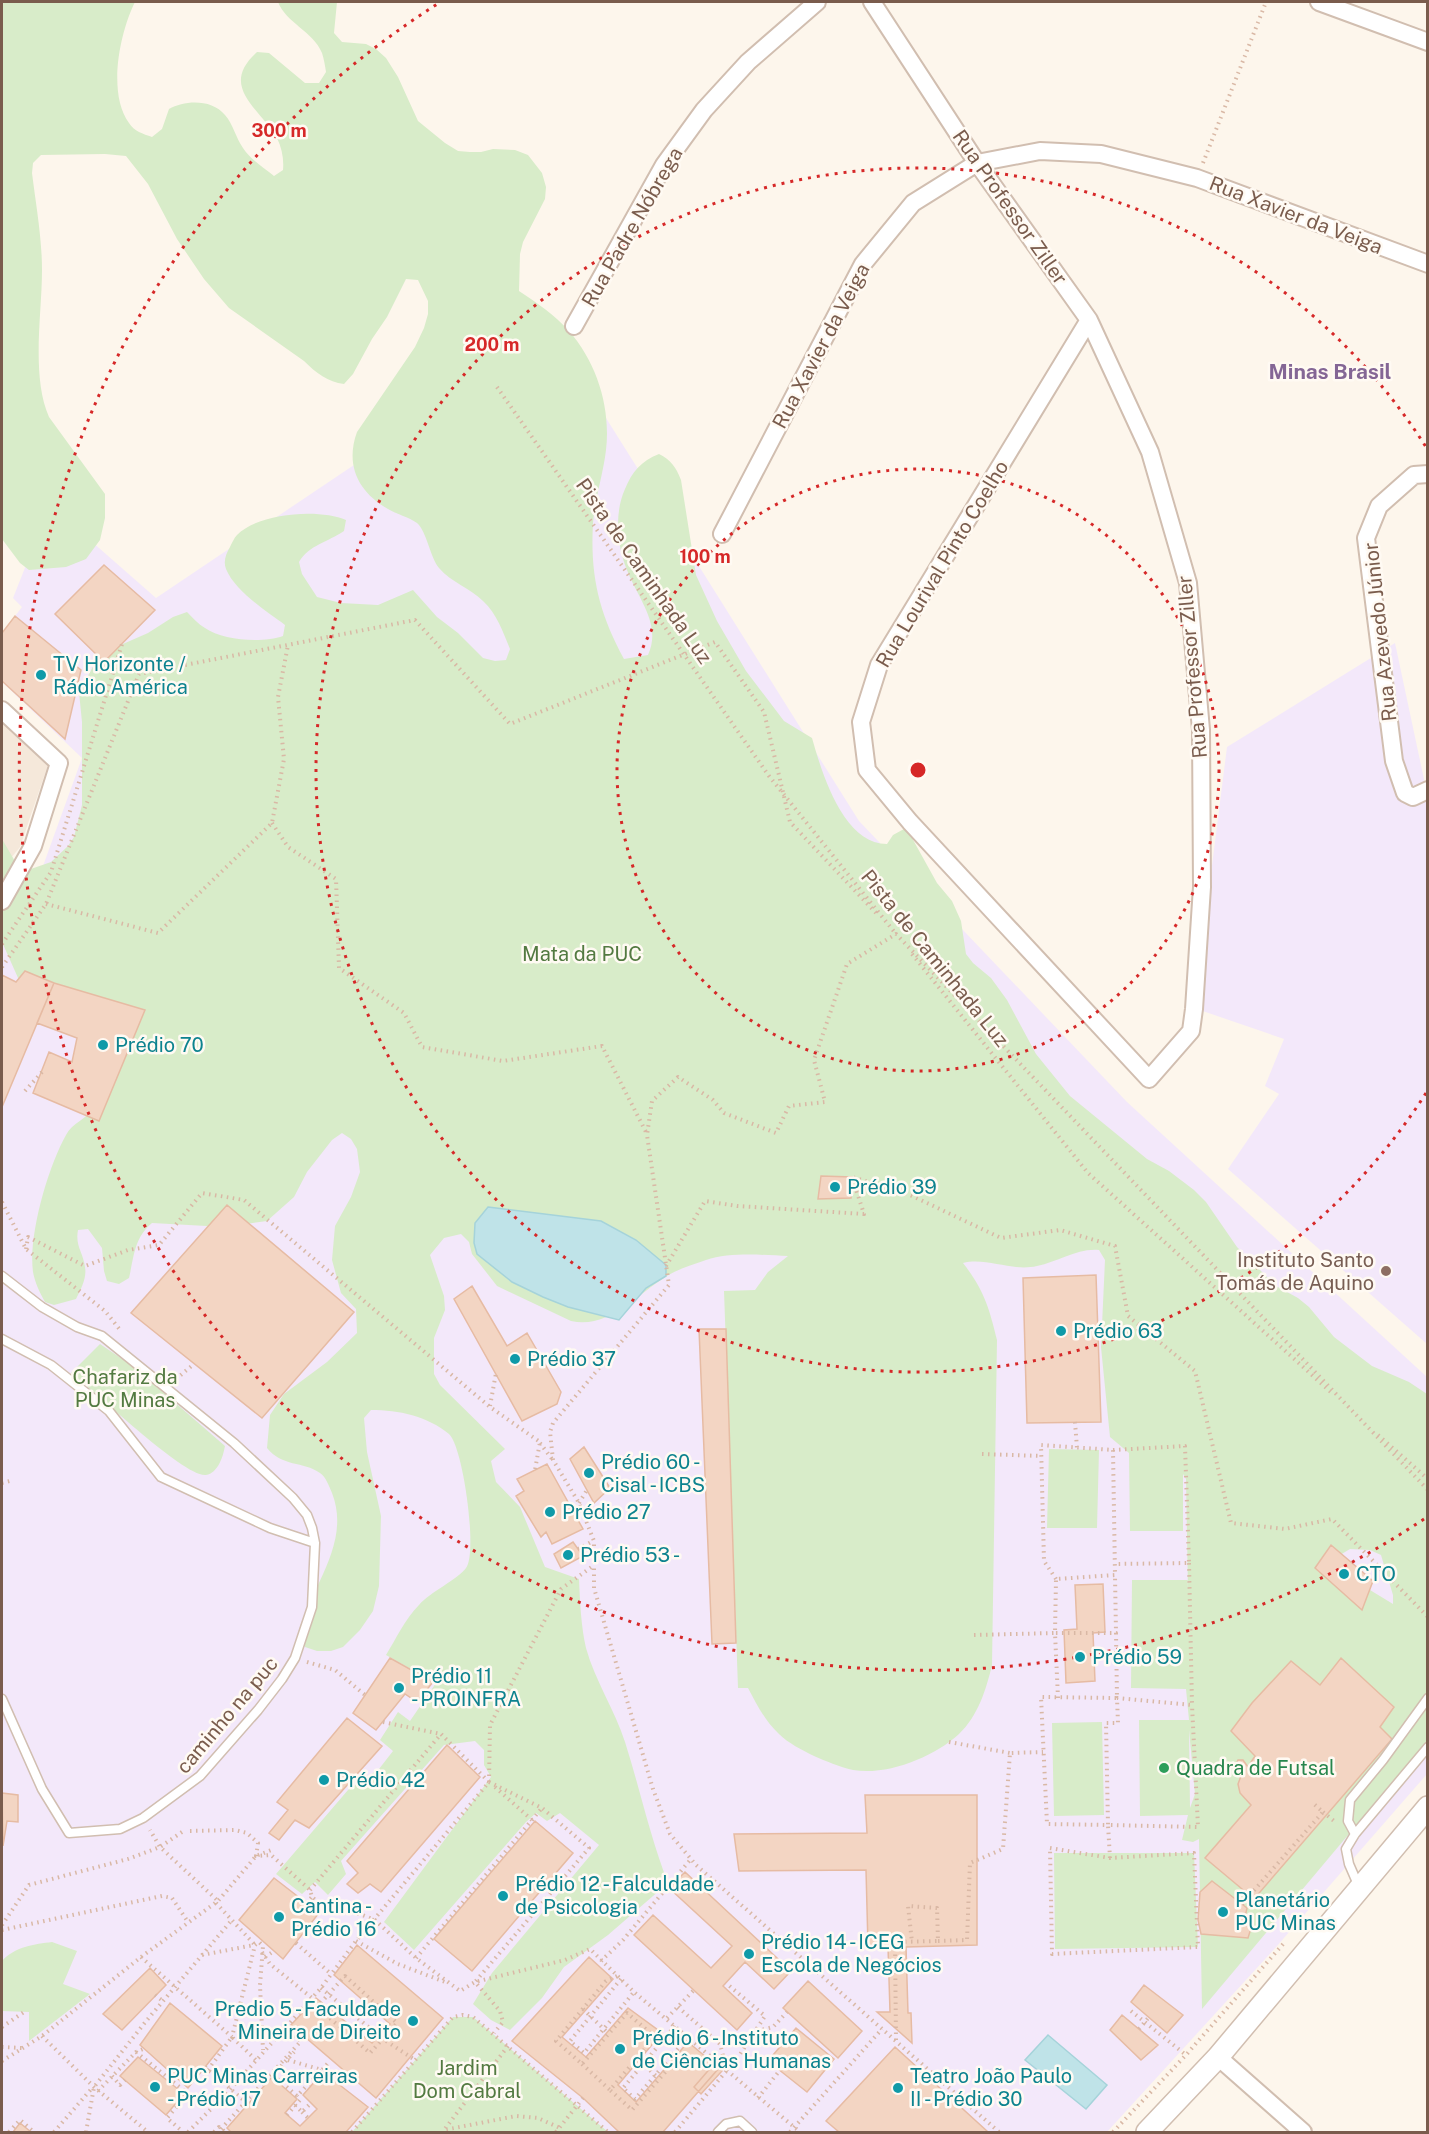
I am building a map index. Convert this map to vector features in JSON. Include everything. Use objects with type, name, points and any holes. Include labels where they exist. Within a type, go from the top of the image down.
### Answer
[{"type":"street","name":"Rua Padre Nóbrega","points":[[574,326],[664,165],[697,119],[748,62],[817,2]]},
{"type":"street","name":"Rua Professor Ziller","points":[[872,2],[977,163],[1089,320],[1150,452],[1188,583],[1201,729],[1202,887],[1191,1031],[1149,1079]]},
{"type":"street","points":[[1319,2],[1428,42]]},
{"type":"street","name":"Rua Xavier da Veiga","points":[[722,534],[863,264],[913,203],[977,163],[1040,151],[1101,154],[1197,177],[1428,264]]},
{"type":"street","name":"Rua Lourival Pinto Coelho","points":[[1089,320],[879,665],[861,722],[867,770],[910,822],[1149,1079]]},
{"type":"street","name":"Rua Azevedo Júnior","points":[[1428,474],[1414,475],[1379,506],[1366,538],[1394,760],[1406,793],[1413,796],[1428,790]]},
{"type":"street","points":[[2,710],[58,763],[33,846],[2,901]]},
{"type":"street","points":[[1147,2133],[1218,2057],[1428,1807]]},
{"type":"street","points":[[1218,2057],[1303,2133]]},
{"type":"lane","points":[[2,1276],[42,1307],[77,1326],[102,1336],[234,1443],[293,1498],[307,1515],[315,1544],[312,1607],[295,1658],[282,1679],[201,1776],[143,1818],[120,1828],[69,1833],[42,1790],[2,1699]]},
{"type":"lane","points":[[2,1339],[51,1365],[109,1412],[161,1477],[270,1528],[315,1544]]},
{"type":"lane","points":[[1355,1834],[1348,1821],[1350,1800],[1383,1761],[1428,1698]]},
{"type":"lane","points":[[1360,1888],[1349,1864],[1346,1849],[1355,1834],[1428,1748]]},
{"type":"lane","points":[[718,2133],[726,2124],[740,2121],[752,2133]]},
{"type":"path","points":[[1197,177],[1266,2]]},
{"type":"path","name":"Pista de Caminhada Luz","points":[[497,387],[769,776],[1088,1173],[1428,1479]]},
{"type":"path","points":[[2,967],[46,904],[139,674],[415,620],[510,724],[715,642],[764,712],[790,822],[1428,1490]]},
{"type":"path","points":[[2,944],[51,872],[122,644]]},
{"type":"path","points":[[46,904],[158,933],[272,823],[284,759],[278,697],[288,645]]},
{"type":"path","points":[[272,823],[288,847],[336,879],[339,968],[404,1013],[422,1047],[502,1061],[602,1046],[647,1135]]},
{"type":"path","points":[[553,1460],[550,1432],[553,1423],[669,1285],[647,1135],[652,1101],[678,1077],[713,1100],[724,1113],[776,1133],[789,1106],[825,1102],[813,1060],[847,964],[896,934]]},
{"type":"path","points":[[25,1092],[42,1072]]},
{"type":"path","points":[[666,1266],[705,1201],[737,1206],[864,1214],[852,1177],[908,1194],[1001,1238],[1060,1230],[1115,1246],[1128,1316],[1195,1371],[1231,1523],[1285,1529],[1332,1519],[1428,1617]]},
{"type":"path","points":[[26,1249],[28,1237],[86,1266],[128,1250],[159,1245],[202,1193],[244,1200],[490,1407],[540,1442],[579,1503],[594,1541],[596,1595],[653,1789],[670,1834],[691,1859],[999,2133]]},
{"type":"path","points":[[2,1202],[26,1249],[105,1311],[125,1336]]},
{"type":"path","points":[[166,1388],[194,1364]]},
{"type":"path","points":[[490,1407],[496,1372]]},
{"type":"path","points":[[1075,1422],[1077,1448]]},
{"type":"path","points":[[535,1470],[540,1442]]},
{"type":"path","points":[[1059,1698],[1055,1633],[1056,1579],[1044,1560],[1041,1445],[1113,1450],[1185,1446],[1192,1705],[1198,1827],[1047,1824],[1041,1696],[1059,1698],[1117,1698],[1192,1705]]},
{"type":"path","points":[[1110,1858],[1106,1723],[1118,1723],[1113,1450]]},
{"type":"path","points":[[982,1454],[1042,1456]]},
{"type":"path","points":[[2,1483],[10,1481]]},
{"type":"path","points":[[579,1503],[587,1491]]},
{"type":"path","points":[[578,1549],[594,1541]]},
{"type":"path","points":[[1115,1564],[1189,1563]]},
{"type":"path","points":[[188,2133],[230,2090],[321,1988],[356,1941],[489,1782],[490,1725],[561,1589],[594,1565]]},
{"type":"path","points":[[1056,1579],[1115,1575]]},
{"type":"path","points":[[974,1635],[1116,1634]]},
{"type":"path","points":[[295,1658],[335,1670],[365,1695]]},
{"type":"path","points":[[383,1722],[441,1734],[489,1782],[532,1820]]},
{"type":"path","points":[[310,1890],[441,1734]]},
{"type":"path","points":[[949,1742],[1010,1753],[1043,1752]]},
{"type":"path","points":[[896,2040],[895,1942],[967,1940],[970,1863],[1004,1849],[1010,1753]]},
{"type":"path","points":[[475,1982],[589,1848],[542,1808],[489,1782]]},
{"type":"path","points":[[1242,1904],[1323,1812],[1314,1804]]},
{"type":"path","points":[[416,1958],[542,1808]]},
{"type":"path","points":[[143,1818],[160,1847],[217,1902],[231,1921],[255,1945]]},
{"type":"path","points":[[190,1831],[235,1830],[248,1833],[258,1843],[256,1856]]},
{"type":"path","points":[[2,1928],[29,1885],[128,1859],[160,1847],[182,1832]]},
{"type":"path","points":[[1050,1848],[1110,1858],[1194,1853],[1198,1947],[1052,1954],[1050,1848]]},
{"type":"path","points":[[2,2061],[42,2036],[59,2020],[141,1957],[217,1902],[256,1856],[274,1849]]},
{"type":"path","points":[[256,1856],[271,1855],[310,1890],[312,1897],[324,1907],[357,1913],[375,1920],[416,1958],[451,1985]]},
{"type":"path","points":[[601,1961],[623,1940],[691,1859]]},
{"type":"path","points":[[2,1928],[162,1896],[172,1898],[188,1922]]},
{"type":"path","points":[[306,1903],[312,1897]]},
{"type":"path","points":[[314,1909],[318,1903]]},
{"type":"path","points":[[912,1942],[908,1906],[938,1908],[938,1941]]},
{"type":"path","points":[[54,2133],[231,1921]]},
{"type":"path","points":[[356,1941],[398,1964],[460,1990],[475,1982],[565,1960],[590,1949],[634,1992],[800,2133]]},
{"type":"path","points":[[1113,2133],[1186,2055],[1286,1941]]},
{"type":"path","points":[[201,1956],[263,1943],[260,1985],[263,2051]]},
{"type":"path","points":[[296,1943],[331,1974]]},
{"type":"path","points":[[246,2103],[206,2069],[232,2037],[255,1945]]},
{"type":"path","points":[[266,1957],[274,1951]]},
{"type":"path","points":[[262,1952],[270,1964],[312,1998]]},
{"type":"path","points":[[141,1957],[256,2060]]},
{"type":"path","points":[[345,1977],[397,2023],[383,2039],[370,2053],[317,2007],[345,1977]]},
{"type":"path","points":[[619,1977],[606,1981],[556,2041],[632,2110],[688,2037]]},
{"type":"path","points":[[619,1977],[570,2042],[584,2053],[634,1992]]},
{"type":"path","points":[[475,1982],[500,2011],[503,2022],[494,2033]]},
{"type":"path","points":[[675,2133],[713,2084],[727,2072],[765,2016],[726,1983]]},
{"type":"path","points":[[321,1988],[383,2039],[415,2060]]},
{"type":"path","points":[[666,2018],[694,1990]]},
{"type":"path","points":[[155,1995],[163,2001]]},
{"type":"path","points":[[678,2007],[720,2044],[727,2072]]},
{"type":"path","points":[[583,2009],[609,2034]]},
{"type":"path","points":[[1131,2011],[1186,2055]]},
{"type":"path","points":[[2,2027],[24,2012]]},
{"type":"path","points":[[756,2031],[773,2027],[787,2012]]},
{"type":"path","points":[[582,2064],[627,2013],[655,2037],[610,2090]]},
{"type":"path","points":[[352,2133],[453,2017],[463,2015],[473,2017],[494,2033],[608,2133]]},
{"type":"path","points":[[1139,2029],[1149,2017]]},
{"type":"path","points":[[675,2026],[623,2088],[635,2099],[683,2052]]},
{"type":"path","points":[[284,2028],[301,2042]]},
{"type":"path","points":[[790,2133],[882,2029]]},
{"type":"path","points":[[42,2036],[98,2091],[148,2133]]},
{"type":"path","points":[[266,2079],[268,2080],[288,2060],[303,2043],[301,2042]]},
{"type":"path","points":[[214,2133],[219,2127],[221,2129],[246,2103],[301,2042]]},
{"type":"path","points":[[443,2131],[508,2046]]},
{"type":"path","points":[[2,2047],[22,2048]]},
{"type":"path","points":[[98,2091],[136,2052],[143,2049]]},
{"type":"path","points":[[136,2052],[188,2094],[167,2118],[183,2133]]},
{"type":"path","points":[[638,2058],[657,2077]]},
{"type":"path","points":[[288,2060],[321,2070]]},
{"type":"path","points":[[297,2096],[329,2062]]},
{"type":"path","points":[[758,2098],[780,2070]]},
{"type":"path","points":[[273,2075],[300,2100],[287,2115]]},
{"type":"path","points":[[112,2076],[120,2085],[125,2080]]},
{"type":"path","points":[[86,2133],[94,2087]]},
{"type":"path","points":[[556,2133],[583,2098]]},
{"type":"path","points":[[303,2112],[311,2103]]},
{"type":"path","points":[[295,2105],[308,2118]]},
{"type":"path","points":[[443,2131],[516,2116],[538,2118],[560,2130]]},
{"type":"path","points":[[9,2133],[20,2120],[34,2133]]},
{"type":"path","points":[[221,2129],[225,2133]]},
{"type":"shaded area","points":[[552,332],[859,821],[1127,1102],[1427,1377],[1427,1774],[1277,1946],[1107,2132],[2,2132],[2,937],[34,891],[82,758],[2,682],[2,633],[22,607],[13,598],[50,505],[156,598]]},
{"type":"shaded area","points":[[1395,643],[1428,798],[1427,1344],[1228,1169],[1279,1094],[1265,1086],[1284,1039],[1194,1008],[1227,747]]},
{"type":"shaded area","points":[[2,718],[48,765],[20,847],[2,869]]},
{"type":"green space","name":"Mata da PUC","points":[[2,2],[135,2],[121,46],[117,79],[122,110],[131,126],[152,137],[162,129],[169,109],[190,103],[213,106],[228,119],[246,152],[274,176],[283,170],[280,146],[270,127],[246,97],[241,76],[246,65],[257,52],[269,53],[305,83],[319,83],[326,72],[318,45],[287,16],[278,2],[337,2],[334,33],[342,42],[366,44],[386,58],[398,77],[418,121],[445,143],[458,151],[515,150],[528,155],[542,173],[546,187],[545,199],[523,242],[520,254],[519,291],[552,314],[569,331],[587,357],[600,387],[607,434],[605,459],[593,523],[593,560],[602,610],[624,659],[648,655],[652,644],[652,633],[647,612],[627,570],[621,551],[618,530],[619,508],[634,472],[647,460],[659,454],[673,464],[681,480],[696,575],[717,621],[746,671],[784,721],[812,738],[837,804],[858,832],[872,841],[887,844],[893,835],[904,829],[912,838],[937,883],[952,901],[961,921],[966,954],[991,978],[1007,1000],[1036,1054],[1070,1096],[1147,1159],[1169,1171],[1194,1190],[1206,1202],[1237,1247],[1276,1286],[1309,1307],[1334,1337],[1372,1366],[1409,1382],[1427,1394],[1427,1755],[1422,1755],[1422,1747],[1202,2009],[1199,1839],[1193,1842],[1182,1840],[1188,1815],[1140,1816],[1139,1720],[1189,1720],[1186,1689],[1131,1688],[1132,1580],[1188,1580],[1186,1479],[1183,1474],[1183,1531],[1130,1531],[1129,1453],[1110,1437],[1101,1347],[1105,1260],[1099,1250],[1083,1251],[1045,1264],[1028,1267],[981,1262],[963,1263],[985,1299],[997,1340],[992,1665],[976,1711],[959,1734],[937,1750],[909,1763],[866,1771],[838,1766],[791,1743],[770,1724],[748,1688],[738,1688],[724,1291],[755,1290],[768,1272],[788,1256],[715,1257],[668,1275],[609,1316],[585,1322],[571,1321],[497,1286],[472,1254],[469,1242],[461,1234],[444,1238],[430,1255],[444,1296],[445,1310],[434,1338],[434,1374],[440,1385],[505,1449],[491,1461],[496,1482],[520,1507],[545,1567],[579,1579],[586,1648],[594,1672],[625,1742],[668,1883],[608,1935],[564,1967],[542,1998],[510,2030],[491,2020],[473,2004],[492,1973],[599,1845],[560,1813],[547,1821],[536,1813],[414,1950],[384,1922],[491,1777],[484,1765],[484,1750],[475,1741],[444,1745],[341,1861],[346,1874],[328,1895],[315,1882],[302,1894],[276,1874],[348,1790],[379,1769],[393,1751],[380,1740],[398,1712],[410,1721],[436,1683],[386,1655],[419,1605],[466,1568],[469,1558],[470,1522],[459,1458],[449,1434],[422,1418],[392,1411],[371,1410],[364,1418],[367,1452],[381,1516],[379,1586],[373,1611],[360,1630],[343,1647],[331,1651],[317,1651],[305,1647],[297,1637],[333,1548],[337,1530],[337,1512],[332,1493],[322,1475],[313,1469],[279,1458],[267,1448],[270,1415],[284,1394],[327,1362],[357,1333],[356,1309],[341,1293],[332,1260],[335,1226],[351,1197],[360,1172],[357,1149],[351,1139],[342,1133],[332,1140],[307,1172],[294,1197],[267,1221],[225,1227],[152,1223],[138,1241],[129,1278],[119,1284],[107,1281],[102,1248],[88,1229],[78,1230],[78,1245],[85,1271],[80,1291],[76,1299],[54,1305],[45,1302],[35,1280],[32,1257],[36,1221],[46,1183],[66,1135],[95,1107],[124,1049],[27,998],[2,942],[2,839],[16,863],[28,870],[51,862],[74,837],[82,805],[82,722],[79,692],[100,654],[148,633],[173,617],[187,612],[202,626],[222,636],[243,640],[265,640],[283,636],[285,625],[244,593],[230,577],[225,566],[226,555],[236,536],[259,522],[274,517],[305,514],[321,514],[346,520],[344,531],[313,548],[299,562],[302,574],[317,597],[341,603],[378,605],[413,590],[437,617],[458,633],[483,658],[495,661],[506,660],[510,649],[488,606],[439,568],[417,523],[388,509],[369,494],[362,486],[354,466],[354,444],[357,432],[415,347],[424,328],[428,314],[428,301],[418,280],[406,279],[387,317],[353,374],[344,384],[333,381],[318,373],[229,308],[204,279],[177,239],[148,184],[126,156],[41,155],[33,163],[32,173],[42,258],[40,383],[49,417],[105,494],[105,518],[100,540],[86,559],[66,567],[29,570],[20,563],[2,539]],"holes":[[[1350,1549],[1370,1550],[1381,1555],[1393,1595],[1393,1604],[1342,1573],[1340,1555]],[[1189,1730],[1195,1794],[1190,1808]]]},
{"type":"green space","name":"Chafariz da PUC Minas","points":[[100,1344],[134,1367],[225,1446],[214,1471],[206,1475],[179,1463],[71,1373]]},
{"type":"green space","points":[[1049,1449],[1099,1450],[1097,1528],[1047,1528]]},
{"type":"green space","points":[[1102,1722],[1104,1815],[1054,1816],[1052,1723]]},
{"type":"green space","points":[[1054,1853],[1194,1853],[1198,1947],[1055,1949]]},
{"type":"green space","points":[[52,1942],[77,1951],[63,1984],[90,1994],[29,2041],[29,2012],[2,2011],[2,1961],[19,1949]]},
{"type":"green space","name":"Jardim Dom Cabral","points":[[453,2017],[473,2017],[608,2132],[352,2132]]},
{"type":"water","points":[[488,1207],[601,1221],[636,1240],[666,1265],[666,1276],[646,1288],[619,1320],[568,1307],[512,1282],[477,1254],[474,1243],[475,1223]]},
{"type":"water","points":[[1048,2035],[1107,2085],[1086,2109],[1025,2060]]},
{"type":"building","points":[[104,565],[155,610],[104,662],[55,614]]},
{"type":"building","name":"TV Horizonte / Rádio América","points":[[15,616],[81,670],[65,739],[2,681],[2,633]]},
{"type":"building","points":[[25,971],[54,983],[2,1107],[2,975],[16,982]]},
{"type":"building","name":"Prédio 70","points":[[54,983],[145,1010],[99,1121],[33,1093],[49,1052],[72,1062],[77,1038],[37,1023]]},
{"type":"building","name":"Prédio 39","points":[[821,1176],[852,1177],[851,1198],[818,1199]]},
{"type":"building","points":[[227,1205],[354,1312],[262,1418],[131,1313]]},
{"type":"building","name":"Prédio 63","points":[[1096,1275],[1101,1422],[1027,1423],[1023,1278]]},
{"type":"building","name":"Prédio 37","points":[[472,1286],[507,1346],[527,1333],[561,1392],[557,1404],[522,1421],[454,1299]]},
{"type":"building","points":[[699,1329],[726,1329],[736,1643],[712,1644]]},
{"type":"building","name":"Prédio 60 - Cisal - ICBS","points":[[584,1447],[610,1488],[594,1503],[570,1459]]},
{"type":"building","name":"Prédio 27","points":[[547,1464],[583,1529],[552,1544],[546,1532],[541,1537],[516,1496],[524,1491],[517,1479]]},
{"type":"building","name":"Prédio 53 -","points":[[573,1542],[583,1556],[561,1568],[554,1554]]},
{"type":"building","name":"CTO","points":[[1331,1545],[1373,1581],[1362,1610],[1315,1568]]},
{"type":"building","name":"Prédio 59","points":[[1103,1584],[1105,1632],[1093,1633],[1095,1681],[1066,1683],[1064,1630],[1077,1629],[1075,1585]]},
{"type":"building","name":"Prédio 11 - PROINFRA","points":[[390,1658],[433,1682],[417,1702],[405,1694],[376,1730],[353,1713]]},
{"type":"building","points":[[1341,1658],[1394,1707],[1380,1727],[1392,1739],[1254,1899],[1205,1858],[1251,1805],[1240,1793],[1238,1784],[1241,1776],[1235,1766],[1238,1760],[1243,1760],[1248,1767],[1255,1756],[1231,1731],[1252,1703],[1291,1661],[1320,1685]]},
{"type":"building","name":"Prédio 42","points":[[347,1718],[382,1746],[309,1828],[295,1820],[279,1840],[269,1833],[288,1810],[277,1802]]},
{"type":"building","points":[[447,1745],[480,1777],[381,1892],[370,1884],[358,1893],[347,1884],[358,1873],[347,1861]]},
{"type":"building","points":[[2,1793],[18,1795],[18,1822],[7,1821],[3,1846]]},
{"type":"building","points":[[865,1795],[977,1795],[977,1945],[906,1947],[908,2013],[911,2013],[912,2043],[877,2012],[890,2012],[888,1946],[868,1946],[866,1870],[739,1871],[734,1834],[867,1833]]},
{"type":"building","name":"Prédio 12 - Falculdade de Psicologia","points":[[535,1821],[573,1853],[472,1971],[434,1939]]},
{"type":"building","name":"Prédio 14 - ICEG Escola de Negócios","points":[[685,1872],[791,1971],[774,1989],[745,1962],[723,1986],[752,2013],[737,2030],[634,1935],[653,1915],[711,1968],[732,1946],[669,1888]]},
{"type":"building","name":"Cantina - Prédio 16","points":[[274,1878],[319,1913],[283,1959],[239,1920]]},
{"type":"building","name":"Planetário PUC Minas","points":[[1212,1881],[1247,1908],[1245,1917],[1252,1925],[1248,1938],[1201,1934],[1198,1920],[1200,1892]]},
{"type":"building","name":"Predio 5 - Faculdade Mineira de Direito","points":[[357,1945],[443,2018],[376,2098],[291,2025],[316,1998],[372,2043],[390,2024],[334,1975]]},
{"type":"building","name":"Prédio 6 - Instituto de Ciências Humanas","points":[[589,1957],[613,1979],[562,2037],[586,2057],[628,2008],[662,2033],[618,2085],[636,2102],[688,2042],[719,2068],[663,2132],[619,2132],[583,2098],[512,2041]]},
{"type":"building","points":[[150,1968],[166,1985],[122,2030],[103,2014]]},
{"type":"building","points":[[808,1981],[862,2031],[838,2058],[783,2008]]},
{"type":"building","points":[[1144,1985],[1183,2015],[1167,2033],[1131,2002]]},
{"type":"building","points":[[170,2003],[222,2046],[188,2088],[140,2045]]},
{"type":"building","points":[[1122,2015],[1158,2045],[1141,2060],[1110,2030]]},
{"type":"building","points":[[796,2028],[834,2059],[807,2092],[768,2061]]},
{"type":"building","name":"Teatro João Paulo II - Prédio 30","points":[[895,2047],[988,2132],[839,2132],[826,2121]]},
{"type":"building","name":"PUC Minas Carreiras - Prédio 17","points":[[138,2057],[184,2094],[166,2115],[120,2076]]},
{"type":"building","points":[[713,2065],[722,2071],[701,2094],[694,2087]]},
{"type":"building","points":[[323,2072],[368,2107],[346,2132],[231,2132],[227,2128],[272,2077],[297,2099],[285,2113],[300,2126],[317,2109],[303,2095]]},
{"type":"building","points":[[20,2123],[31,2132],[13,2132]]},
{"type":"place","name":"TV Horizonte / Rádio América","points":[[41,675]]},
{"type":"place","name":"Prédio 70","points":[[103,1045]]},
{"type":"place","name":"Prédio 39","points":[[835,1187]]},
{"type":"place","name":"Instituto Santo Tomás de Aquino","points":[[1386,1271]]},
{"type":"place","name":"Prédio 63","points":[[1061,1331]]},
{"type":"place","name":"Prédio 37","points":[[515,1359]]},
{"type":"place","name":"Prédio 60 - Cisal - ICBS","points":[[589,1473]]},
{"type":"place","name":"Prédio 27","points":[[550,1512]]},
{"type":"place","name":"Prédio 53 -","points":[[568,1555]]},
{"type":"place","name":"CTO","points":[[1344,1574]]},
{"type":"place","name":"Prédio 59","points":[[1080,1657]]},
{"type":"place","name":"Prédio 11 - PROINFRA","points":[[399,1688]]},
{"type":"place","name":"Quadra de Futsal","points":[[1164,1768]]},
{"type":"place","name":"Prédio 42","points":[[324,1780]]},
{"type":"place","name":"Prédio 12 - Falculdade de Psicologia","points":[[503,1896]]},
{"type":"place","name":"Planetário PUC Minas","points":[[1223,1912]]},
{"type":"place","name":"Cantina - Prédio 16","points":[[279,1917]]},
{"type":"place","name":"Prédio 14 - ICEG Escola de Negócios","points":[[749,1954]]},
{"type":"place","name":"Predio 5 - Faculdade Mineira de Direito","points":[[413,2021]]},
{"type":"place","name":"Prédio 6 - Instituto de Ciências Humanas","points":[[620,2049]]},
{"type":"place","name":"PUC Minas Carreiras - Prédio 17","points":[[155,2087]]},
{"type":"place","name":"Teatro João Paulo II - Prédio 30","points":[[898,2088]]},
{"type":"district","name":"Minas Brasil","points":[[1330,372]]}]
